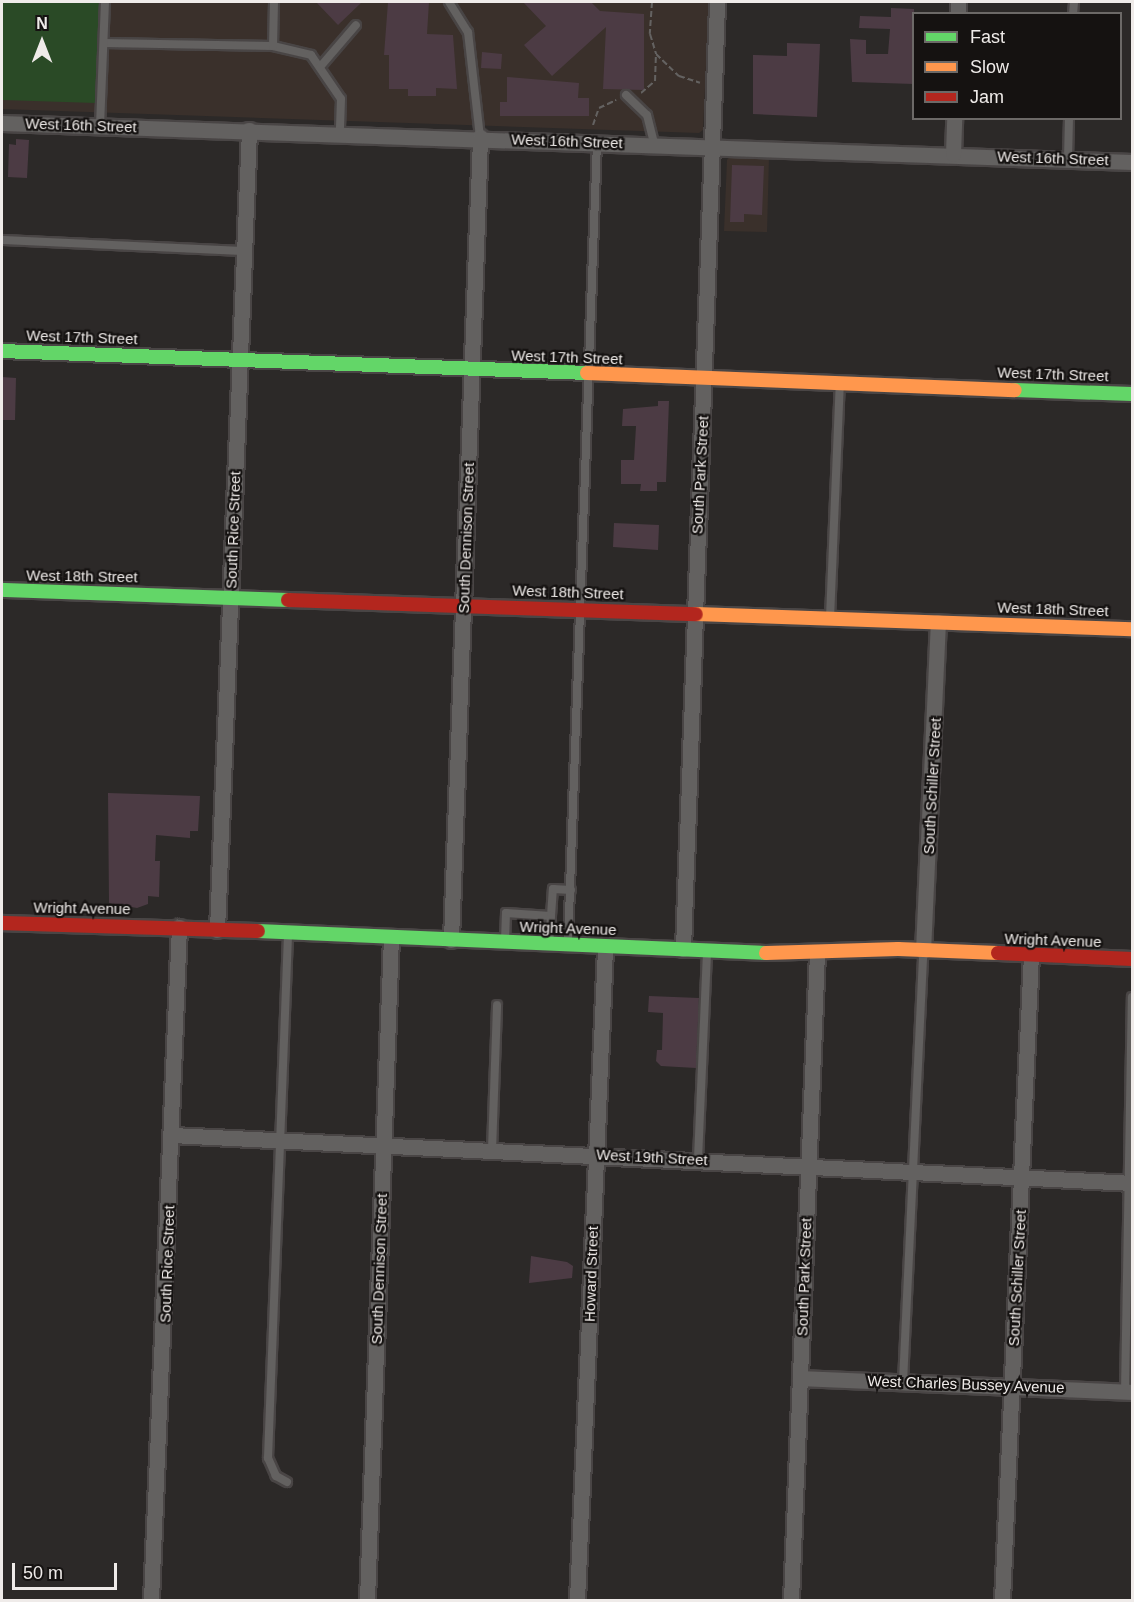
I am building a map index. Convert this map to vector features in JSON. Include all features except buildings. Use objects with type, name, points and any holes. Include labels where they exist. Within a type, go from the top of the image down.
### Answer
[{"type":"street","name":"South Park Street","points":[[683,949],[693,613],[717,2]]},
{"type":"street","points":[[953,154],[954,120]]},
{"type":"street","name":"West 16th Street","points":[[2,123],[249,129],[1132,162]]},
{"type":"street","name":"South Rice Street","points":[[217,930],[249,129]]},
{"type":"street","name":"South Dennison Street","points":[[451,940],[480,137]]},
{"type":"street","name":"West 17th Street","points":[[2,351],[1132,394]]},
{"type":"street","name":"West 18th Street","points":[[2,590],[231,596],[1132,629]]},
{"type":"street","name":"South Schiller Street","points":[[923,951],[938,622]]},
{"type":"street","name":"Wright Avenue","points":[[2,923],[179,927],[683,949],[707,952],[817,954],[923,951],[1132,959]]},
{"type":"street","name":"South Rice Street","points":[[152,1600],[179,927]]},
{"type":"street","name":"South Dennison Street","points":[[367,1600],[392,937]]},
{"type":"street","name":"Howard Street","points":[[577,1600],[605,946]]},
{"type":"street","name":"South Park Street","points":[[791,1600],[817,954]]},
{"type":"street","name":"South Schiller Street","points":[[1002,1600],[1031,955]]},
{"type":"street","name":"West 19th Street","points":[[172,1135],[915,1169],[1132,1183]]},
{"type":"street","name":"West Charles Bussey Avenue","points":[[800,1378],[1129,1392]]},
{"type":"lane","points":[[100,126],[105,2]]},
{"type":"lane","points":[[273,46],[274,2]]},
{"type":"lane","points":[[449,2],[468,32],[480,137]]},
{"type":"lane","points":[[320,67],[356,25]]},
{"type":"lane","points":[[104,43],[273,46],[311,55],[341,99],[340,133]]},
{"type":"lane","points":[[629,96],[647,116],[654,143]]},
{"type":"lane","points":[[1068,159],[1070,120]]},
{"type":"lane","points":[[568,945],[582,609],[597,142]]},
{"type":"lane","points":[[2,240],[244,251]]},
{"type":"lane","points":[[830,618],[840,382]]},
{"type":"lane","points":[[549,944],[553,889],[571,890]]},
{"type":"lane","points":[[504,942],[506,913],[551,916]]},
{"type":"lane","points":[[288,933],[283,1139],[268,1458],[276,1476],[288,1482]]},
{"type":"lane","points":[[903,1382],[915,1169],[923,951]]},
{"type":"lane","points":[[698,1159],[707,952]]},
{"type":"lane","points":[[1129,1392],[1132,997]]},
{"type":"lane","points":[[492,1150],[497,1005]]},
{"type":"path","points":[[593,125],[599,108],[652,88],[657,70],[649,21],[651,2]]},
{"type":"path","points":[[643,21],[649,21]]},
{"type":"path","points":[[656,54],[679,76],[713,86]]},
{"type":"shaded area","points":[[2,2],[709,2],[703,130],[699,133],[2,109]]},
{"type":"shaded area","points":[[730,156],[769,157],[767,232],[724,231],[727,160]]},
{"type":"green space","points":[[2,2],[101,2],[96,103],[2,100]]},
{"type":"traffic: fast","points":[[2,351],[587,373]]},
{"type":"traffic: fast","points":[[1015,390],[1132,394]]},
{"type":"traffic: fast","points":[[2,590],[288,600]]},
{"type":"traffic: fast","points":[[258,931],[766,953]]},
{"type":"traffic: slow","points":[[587,373],[1015,390]]},
{"type":"traffic: slow","points":[[696,614],[1132,629]]},
{"type":"traffic: slow","points":[[766,953],[898,949],[998,953]]},
{"type":"traffic: jam","points":[[288,600],[696,614]]},
{"type":"traffic: jam","points":[[2,923],[258,931]]},
{"type":"traffic: jam","points":[[998,953],[1132,959]]}]
